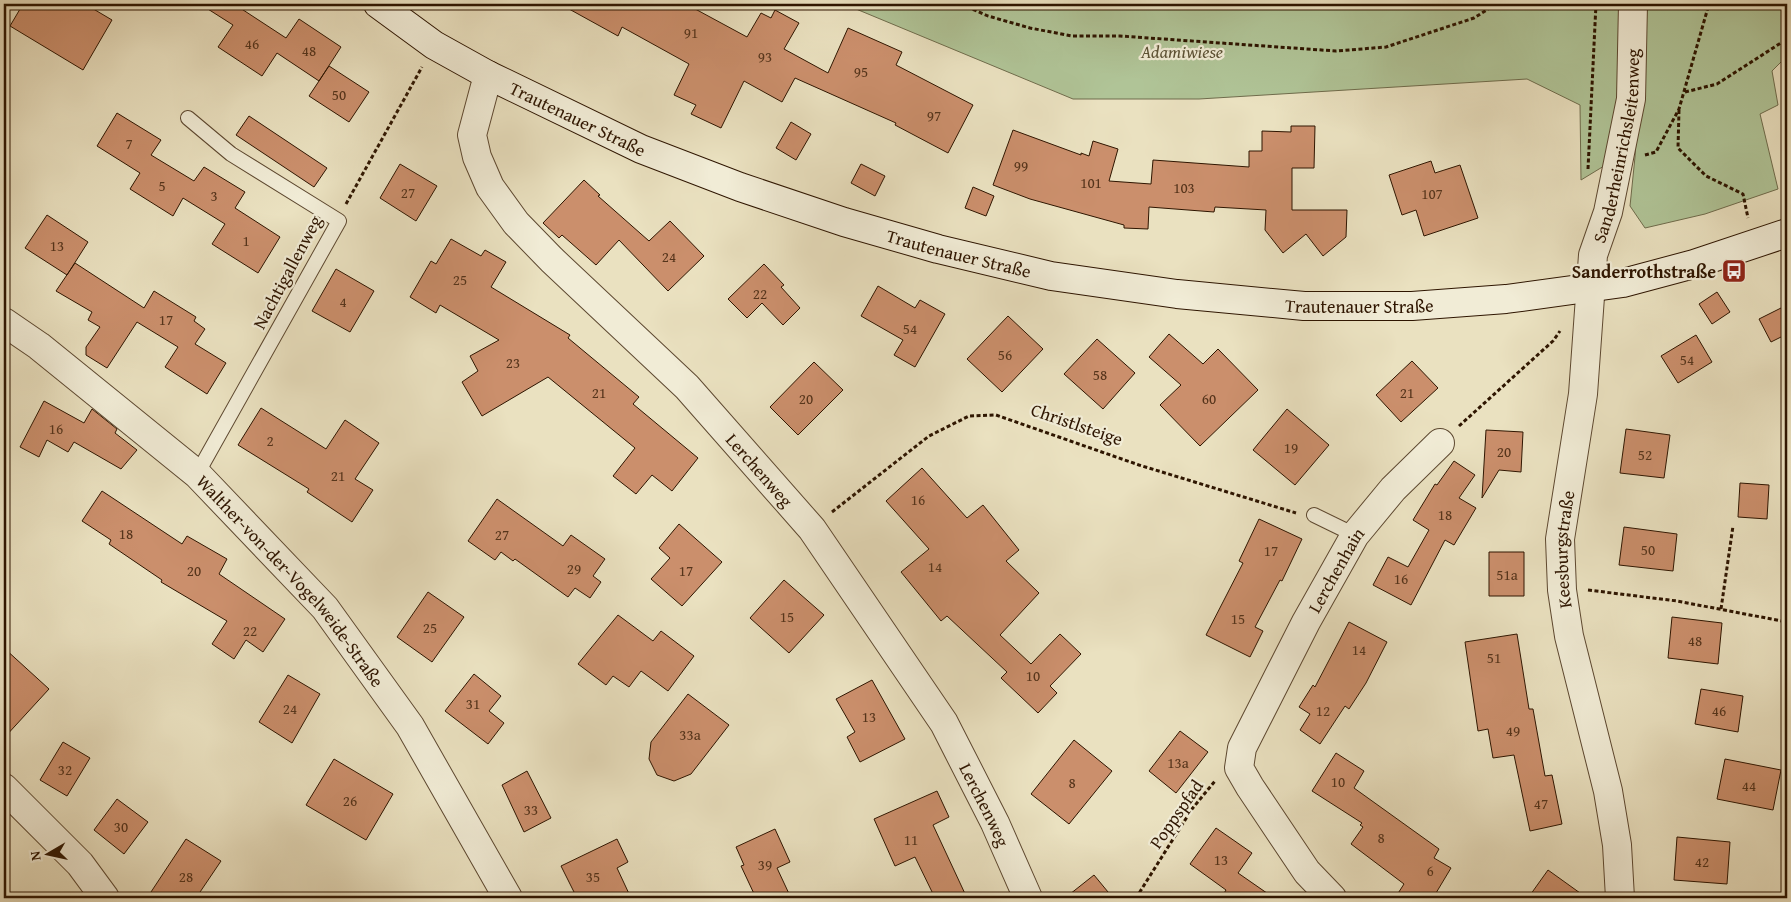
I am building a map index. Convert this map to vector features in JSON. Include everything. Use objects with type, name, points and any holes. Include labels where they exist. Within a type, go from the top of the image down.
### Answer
[{"type":"street","name":"Trautenauer Straße","points":[[378,4],[434,45],[488,75],[641,149],[740,187],[844,222],[938,249],[1051,276],[1177,294],[1304,306],[1412,306],[1506,299],[1590,287]]},
{"type":"street","name":"Sanderheinrichsleitenweg","points":[[1590,287],[1593,255],[1608,212],[1631,99],[1633,4]]},
{"type":"street","name":"Lerchenweg","points":[[488,75],[472,134],[477,157],[490,187],[516,223],[552,260],[688,387],[812,529],[944,723],[995,822],[1028,898]]},
{"type":"street","points":[[1590,287],[1623,283],[1754,245],[1787,233]]},
{"type":"street","name":"Keesburgstraße","points":[[1590,287],[1583,394],[1560,539],[1562,590],[1569,636],[1608,791],[1616,846],[1620,898]]},
{"type":"street","name":"Walther-von-der-Vogelweide-Straße","points":[[4,322],[39,346],[197,474],[325,608],[410,726],[508,898]]},
{"type":"street","name":"Lerchenhain","points":[[1332,898],[1307,872],[1250,786],[1240,768],[1242,748],[1306,622],[1355,535],[1392,489],[1440,443]]},
{"type":"street","points":[[4,788],[80,864],[105,898]]},
{"type":"lane","name":"Nachtigallenweg","points":[[188,118],[231,154],[339,221],[197,474]]},
{"type":"lane","points":[[1314,515],[1355,535]]},
{"type":"path","points":[[961,4],[988,16],[1030,28],[1072,36],[1129,36],[1336,51],[1386,47],[1474,18],[1496,4]]},
{"type":"path","points":[[1587,177],[1596,4]]},
{"type":"path","points":[[1618,164],[1656,152],[1679,109],[1709,4]]},
{"type":"path","points":[[1685,92],[1718,84],[1787,39]]},
{"type":"path","points":[[348,200],[434,45]]},
{"type":"path","points":[[1679,109],[1678,148],[1706,176],[1743,194],[1754,245]]},
{"type":"path","points":[[1440,443],[1553,341],[1563,326]]},
{"type":"path","name":"Christlsteige","points":[[812,529],[930,436],[969,416],[996,415],[1139,465],[1302,515],[1314,515]]},
{"type":"path","points":[[1721,609],[1733,526]]},
{"type":"path","points":[[1562,590],[1593,590],[1721,609],[1787,622]]},
{"type":"path","name":"Poppspfad","points":[[1136,898],[1192,809],[1242,748]]},
{"type":"green space","name":"Adamiwiese","points":[[844,4],[1625,4],[1621,96],[1604,166],[1581,180],[1580,105],[1527,79],[1199,99],[1073,99]]},
{"type":"green space","points":[[1644,4],[1787,4],[1787,56],[1772,71],[1778,105],[1760,114],[1778,189],[1705,214],[1645,228],[1630,206],[1635,157]]},
{"type":"building","points":[[23,4],[85,4],[112,20],[83,70],[10,26]]},
{"type":"building","points":[[200,4],[234,4],[286,38],[299,19],[341,47],[319,81],[277,53],[262,76],[218,47],[233,25]]},
{"type":"building","points":[[560,4],[686,4],[747,37],[761,13],[771,18],[775,10],[799,23],[784,49],[828,73],[848,28],[902,52],[896,65],[973,105],[948,153],[895,125],[896,123],[795,78],[782,102],[744,81],[721,128],[691,114],[696,105],[674,95],[689,64],[622,27],[618,36]]},
{"type":"building","points":[[329,66],[369,92],[349,122],[309,96]]},
{"type":"building","points":[[117,113],[161,140],[151,155],[194,181],[204,167],[245,192],[235,208],[280,237],[258,273],[212,244],[225,224],[183,198],[173,216],[130,189],[140,173],[97,146]]},
{"type":"building","points":[[249,116],[327,168],[314,187],[236,135]]},
{"type":"building","points":[[791,122],[811,134],[796,160],[776,148]]},
{"type":"building","points":[[1291,126],[1315,126],[1314,168],[1292,168],[1292,210],[1347,210],[1346,237],[1323,256],[1306,234],[1283,253],[1265,230],[1266,210],[1215,207],[1214,212],[1149,207],[1148,229],[1124,228],[1124,225],[1030,199],[993,185],[1013,130],[1081,155],[1081,153],[1089,156],[1093,141],[1118,149],[1109,181],[1151,184],[1153,160],[1249,167],[1249,151],[1262,151],[1262,131],[1291,132]]},
{"type":"building","points":[[1431,161],[1435,173],[1460,165],[1478,218],[1424,236],[1416,210],[1402,215],[1389,175]]},
{"type":"building","points":[[400,164],[437,186],[416,221],[380,198]]},
{"type":"building","points":[[861,164],[885,176],[875,196],[851,183]]},
{"type":"building","points":[[584,180],[600,195],[598,196],[649,241],[670,221],[704,256],[668,291],[619,240],[596,265],[562,235],[559,238],[543,223]]},
{"type":"building","points":[[973,187],[994,196],[986,216],[965,208]]},
{"type":"building","points":[[47,215],[88,242],[67,275],[25,248]]},
{"type":"building","points":[[451,239],[481,256],[485,250],[506,262],[491,287],[570,335],[568,338],[639,397],[633,404],[698,458],[672,491],[652,475],[636,494],[613,476],[635,448],[548,377],[482,416],[462,382],[478,371],[470,356],[499,340],[440,305],[436,313],[410,297],[431,261],[436,264]]},
{"type":"building","points":[[75,263],[144,308],[154,291],[196,317],[194,321],[205,329],[195,344],[226,363],[207,394],[165,367],[178,347],[137,322],[107,368],[86,355],[86,347],[100,327],[88,320],[92,312],[56,291]]},
{"type":"building","points":[[764,264],[784,285],[781,287],[800,308],[783,325],[762,303],[747,318],[728,299]]},
{"type":"building","points":[[336,269],[374,291],[350,332],[312,311]]},
{"type":"building","points":[[878,286],[915,308],[920,300],[945,314],[915,367],[894,355],[903,340],[861,316]]},
{"type":"building","points":[[1717,292],[1730,312],[1712,324],[1699,304]]},
{"type":"building","points":[[1787,305],[1787,334],[1771,342],[1759,319]]},
{"type":"building","points":[[1008,316],[1043,349],[1002,392],[967,359]]},
{"type":"building","points":[[1169,334],[1203,364],[1218,349],[1258,390],[1200,446],[1160,405],[1181,385],[1149,357]]},
{"type":"building","points":[[1696,335],[1712,362],[1678,383],[1661,356]]},
{"type":"building","points":[[1097,339],[1135,373],[1103,409],[1064,374]]},
{"type":"building","points":[[1412,361],[1438,388],[1401,422],[1376,395]]},
{"type":"building","points":[[814,362],[843,390],[798,435],[770,407]]},
{"type":"building","points":[[44,401],[84,423],[92,409],[117,429],[115,433],[137,450],[121,469],[74,442],[68,452],[47,440],[39,457],[20,447]]},
{"type":"building","points":[[261,408],[326,449],[345,420],[379,443],[355,479],[373,490],[352,522],[307,492],[309,489],[238,445]]},
{"type":"building","points":[[1287,409],[1329,445],[1295,485],[1253,450]]},
{"type":"building","points":[[1626,429],[1670,435],[1664,478],[1620,473]]},
{"type":"building","points":[[1486,430],[1523,432],[1521,472],[1499,470],[1482,498]]},
{"type":"building","points":[[1454,461],[1475,475],[1459,498],[1476,508],[1454,545],[1445,540],[1411,605],[1373,585],[1388,557],[1408,567],[1429,530],[1413,520],[1435,484],[1437,485]]},
{"type":"building","points":[[922,468],[967,518],[983,505],[1019,550],[1006,561],[1039,593],[1000,635],[1031,664],[1060,634],[1081,654],[1050,686],[1057,693],[1038,713],[1001,678],[1007,672],[947,616],[941,621],[901,572],[929,549],[886,501]]},
{"type":"building","points":[[1740,483],[1769,485],[1767,519],[1738,517]]},
{"type":"building","points":[[102,491],[182,544],[187,536],[227,559],[219,574],[285,619],[263,652],[246,640],[234,659],[212,644],[227,621],[161,582],[162,580],[109,544],[111,540],[82,521]]},
{"type":"building","points":[[497,499],[563,546],[571,535],[605,559],[593,576],[601,582],[590,598],[575,588],[568,597],[515,559],[513,561],[501,552],[495,560],[468,541]]},
{"type":"building","points":[[1259,519],[1302,539],[1282,581],[1280,580],[1255,627],[1263,631],[1250,657],[1206,635],[1243,563],[1239,561]]},
{"type":"building","points":[[679,524],[722,562],[682,606],[651,579],[670,558],[659,548]]},
{"type":"building","points":[[1624,527],[1677,534],[1673,571],[1619,565]]},
{"type":"building","points":[[1489,552],[1524,552],[1524,596],[1489,596]]},
{"type":"building","points":[[784,580],[824,615],[789,653],[750,618]]},
{"type":"building","points":[[428,592],[464,617],[432,662],[397,637]]},
{"type":"building","points":[[618,615],[653,641],[661,631],[694,656],[668,691],[641,671],[629,687],[613,676],[606,685],[578,664]]},
{"type":"building","points":[[1672,617],[1722,623],[1718,664],[1668,658]]},
{"type":"building","points":[[1349,622],[1387,642],[1366,683],[1349,709],[1345,706],[1320,744],[1300,730],[1310,714],[1299,707],[1313,685],[1315,687]]},
{"type":"building","points":[[1517,634],[1529,709],[1533,709],[1545,776],[1552,775],[1562,824],[1530,831],[1514,755],[1493,758],[1488,729],[1478,731],[1465,642]]},
{"type":"building","points":[[4,648],[49,689],[4,738]]},
{"type":"building","points":[[474,674],[501,696],[489,711],[504,723],[488,744],[445,711]]},
{"type":"building","points":[[288,675],[320,694],[292,743],[259,722]]},
{"type":"building","points":[[872,680],[905,739],[860,762],[847,737],[855,732],[836,699]]},
{"type":"building","points":[[1701,689],[1743,696],[1738,732],[1695,724]]},
{"type":"building","points":[[688,694],[729,725],[691,774],[674,781],[657,775],[649,759],[651,742]]},
{"type":"building","points":[[1180,731],[1208,752],[1176,793],[1149,771]]},
{"type":"building","points":[[1074,740],[1112,771],[1069,824],[1031,794]]},
{"type":"building","points":[[63,742],[90,758],[67,796],[40,780]]},
{"type":"building","points":[[1336,753],[1364,771],[1354,788],[1439,849],[1434,858],[1451,868],[1433,898],[1395,898],[1404,884],[1351,844],[1363,827],[1360,825],[1362,823],[1312,791]]},
{"type":"building","points":[[334,759],[393,794],[366,840],[306,805]]},
{"type":"building","points":[[1725,759],[1781,770],[1773,810],[1717,799]]},
{"type":"building","points":[[527,771],[551,818],[524,832],[502,785]]},
{"type":"building","points":[[937,791],[949,817],[933,825],[967,898],[935,898],[915,857],[895,866],[874,819]]},
{"type":"building","points":[[117,799],[148,822],[124,854],[94,830]]},
{"type":"building","points":[[1216,828],[1252,853],[1238,873],[1274,898],[1221,898],[1226,890],[1190,864]]},
{"type":"building","points":[[775,829],[790,862],[777,868],[791,898],[756,898],[741,866],[744,865],[736,847]]},
{"type":"building","points":[[1677,837],[1730,842],[1727,884],[1674,880]]},
{"type":"building","points":[[186,839],[221,861],[196,898],[147,898]]},
{"type":"building","points":[[617,839],[628,862],[617,868],[631,898],[577,898],[561,866]]},
{"type":"building","points":[[1548,870],[1587,898],[1528,898]]},
{"type":"building","points":[[1094,875],[1113,898],[1065,898]]},
{"type":"place","name":"Sanderrothstraße","points":[[1734,271]]}]
